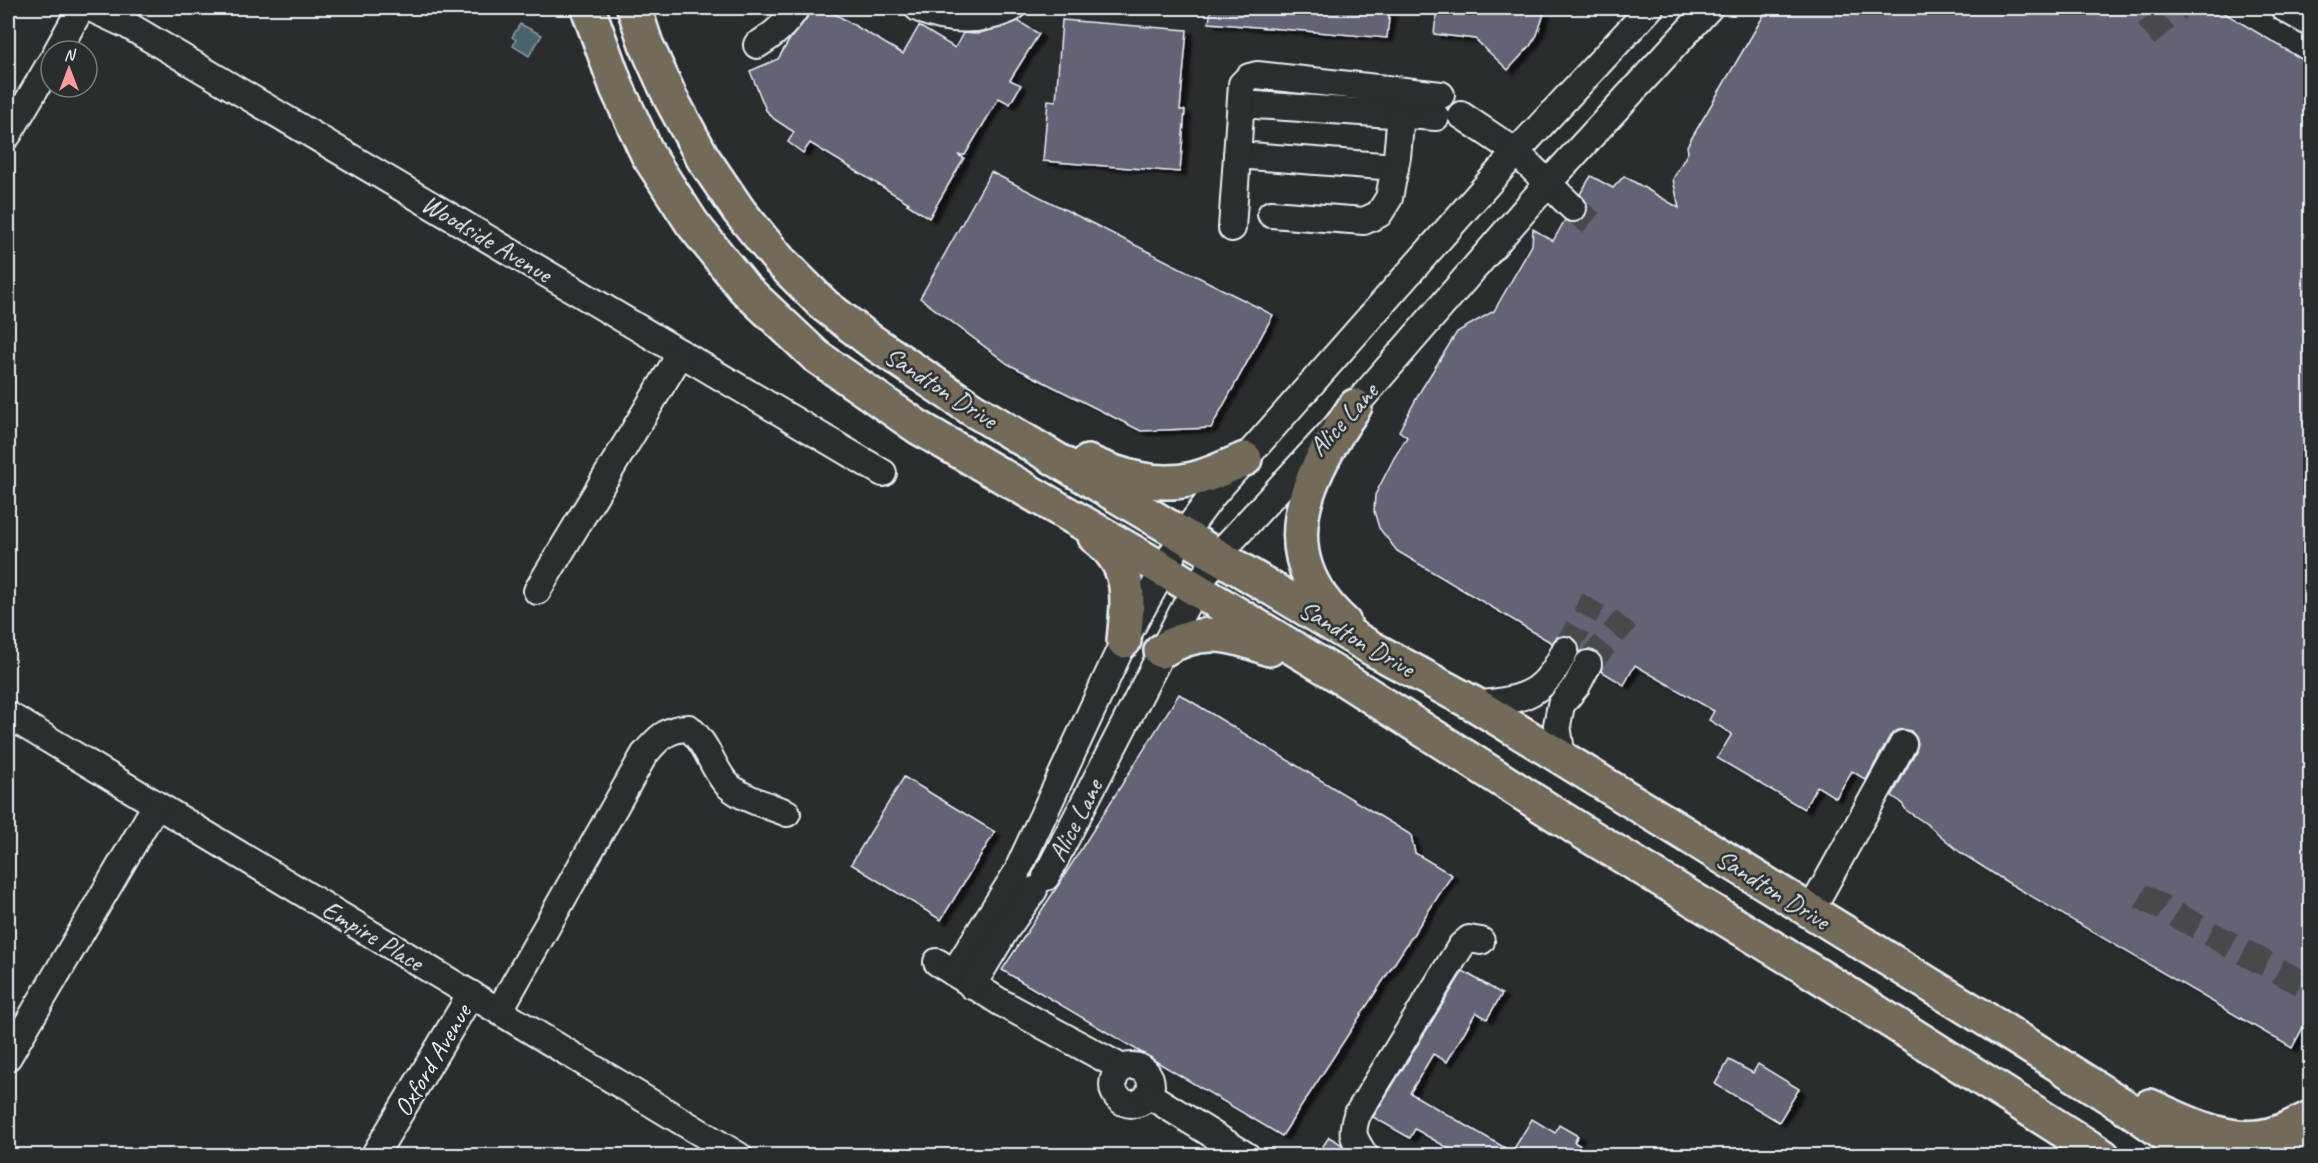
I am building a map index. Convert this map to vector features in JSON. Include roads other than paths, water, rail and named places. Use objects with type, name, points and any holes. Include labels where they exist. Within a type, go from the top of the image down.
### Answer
[{"type":"main road","name":"Sandton Drive","points":[[588,8],[617,88],[648,155],[692,223],[744,288],[816,356],[918,427],[1164,570],[1333,672],[1583,832],[1834,985],[2103,1155]]},
{"type":"main road","name":"Sandton Drive","points":[[634,8],[646,44],[671,99],[703,158],[739,211],[779,261],[824,305],[871,341],[972,409],[1373,649],[1476,705],[2018,1039],[2132,1111],[2196,1155]]},
{"type":"main road","points":[[1355,406],[1329,444],[1306,498],[1300,523],[1301,554],[1319,595],[1339,618],[1373,649]]},
{"type":"main road","points":[[972,409],[1106,470],[1140,479],[1167,482],[1192,479],[1245,459]]},
{"type":"main road","points":[[1060,511],[1109,548],[1118,562],[1128,590],[1124,641]]},
{"type":"main road","points":[[1161,651],[1175,642],[1188,638],[1217,634],[1236,637],[1333,672]]},
{"type":"main road","points":[[2018,1039],[2136,1100],[2210,1131],[2256,1137],[2275,1134],[2310,1118]]},
{"type":"main road","points":[[2050,1122],[2092,1155]]},
{"type":"main road","points":[[2288,1155],[2310,1138]]},
{"type":"street","points":[[64,39],[81,8]]},
{"type":"street","name":"Woodside Avenue","points":[[90,8],[129,26],[883,472]]},
{"type":"street","points":[[757,45],[774,35],[796,8]]},
{"type":"street","points":[[918,8],[933,15],[952,18],[992,16],[1002,14],[1010,8]]},
{"type":"street","name":"Alice Lane","points":[[1029,877],[1124,641],[1183,535],[1213,495],[1516,152],[1650,8]]},
{"type":"street","name":"Alice Lane","points":[[1029,877],[1195,589],[1217,556],[1355,406],[1548,183],[1709,8]]},
{"type":"street","points":[[2284,8],[2310,23]]},
{"type":"street","points":[[1232,228],[1241,104],[1245,80],[1257,75],[1438,106]]},
{"type":"street","points":[[8,135],[39,82]]},
{"type":"street","points":[[1241,104],[1401,114],[1438,106],[1450,93],[1458,97],[1463,105],[1461,115],[1516,152],[1573,208]]},
{"type":"street","points":[[1271,214],[1364,221],[1379,214],[1389,198],[1396,162],[1401,114]]},
{"type":"street","points":[[1237,155],[1396,162]]},
{"type":"street","points":[[537,591],[681,353]]},
{"type":"street","points":[[1476,705],[1515,700],[1541,688],[1557,668],[1565,651]]},
{"type":"street","points":[[1562,758],[1557,725],[1561,705],[1577,685],[1588,664]]},
{"type":"street","name":"Empire Place","points":[[8,715],[739,1155]]},
{"type":"street","points":[[499,1011],[644,754],[658,737],[677,728],[689,728],[701,739],[726,783],[741,794],[787,813]]},
{"type":"street","points":[[1810,912],[1903,744]]},
{"type":"street","points":[[8,1058],[156,805]]},
{"type":"street","points":[[1029,877],[954,974],[1069,1041],[1122,1068],[1135,1066],[1146,1071],[1151,1083],[1149,1095],[1134,1104],[1122,1101],[1069,1041]]},
{"type":"street","points":[[1365,1155],[1352,1133],[1357,1115],[1461,946],[1468,939],[1481,941]]},
{"type":"street","name":"Oxford Avenue","points":[[374,1155],[471,994]]},
{"type":"street","points":[[1114,1092],[1113,1081],[1122,1068]]},
{"type":"street","points":[[1149,1095],[1247,1155]]},
{"type":"water","points":[[520,24],[542,35],[529,56],[513,46],[516,40],[512,37]]},
{"type":"tunnel","points":[[2146,35],[2178,8]]},
{"type":"tunnel","points":[[1573,208],[1591,223]]},
{"type":"tunnel","points":[[1565,650],[1594,600]]},
{"type":"tunnel","points":[[1588,664],[1626,619]]},
{"type":"tunnel","points":[[2141,896],[2310,988]]}]
